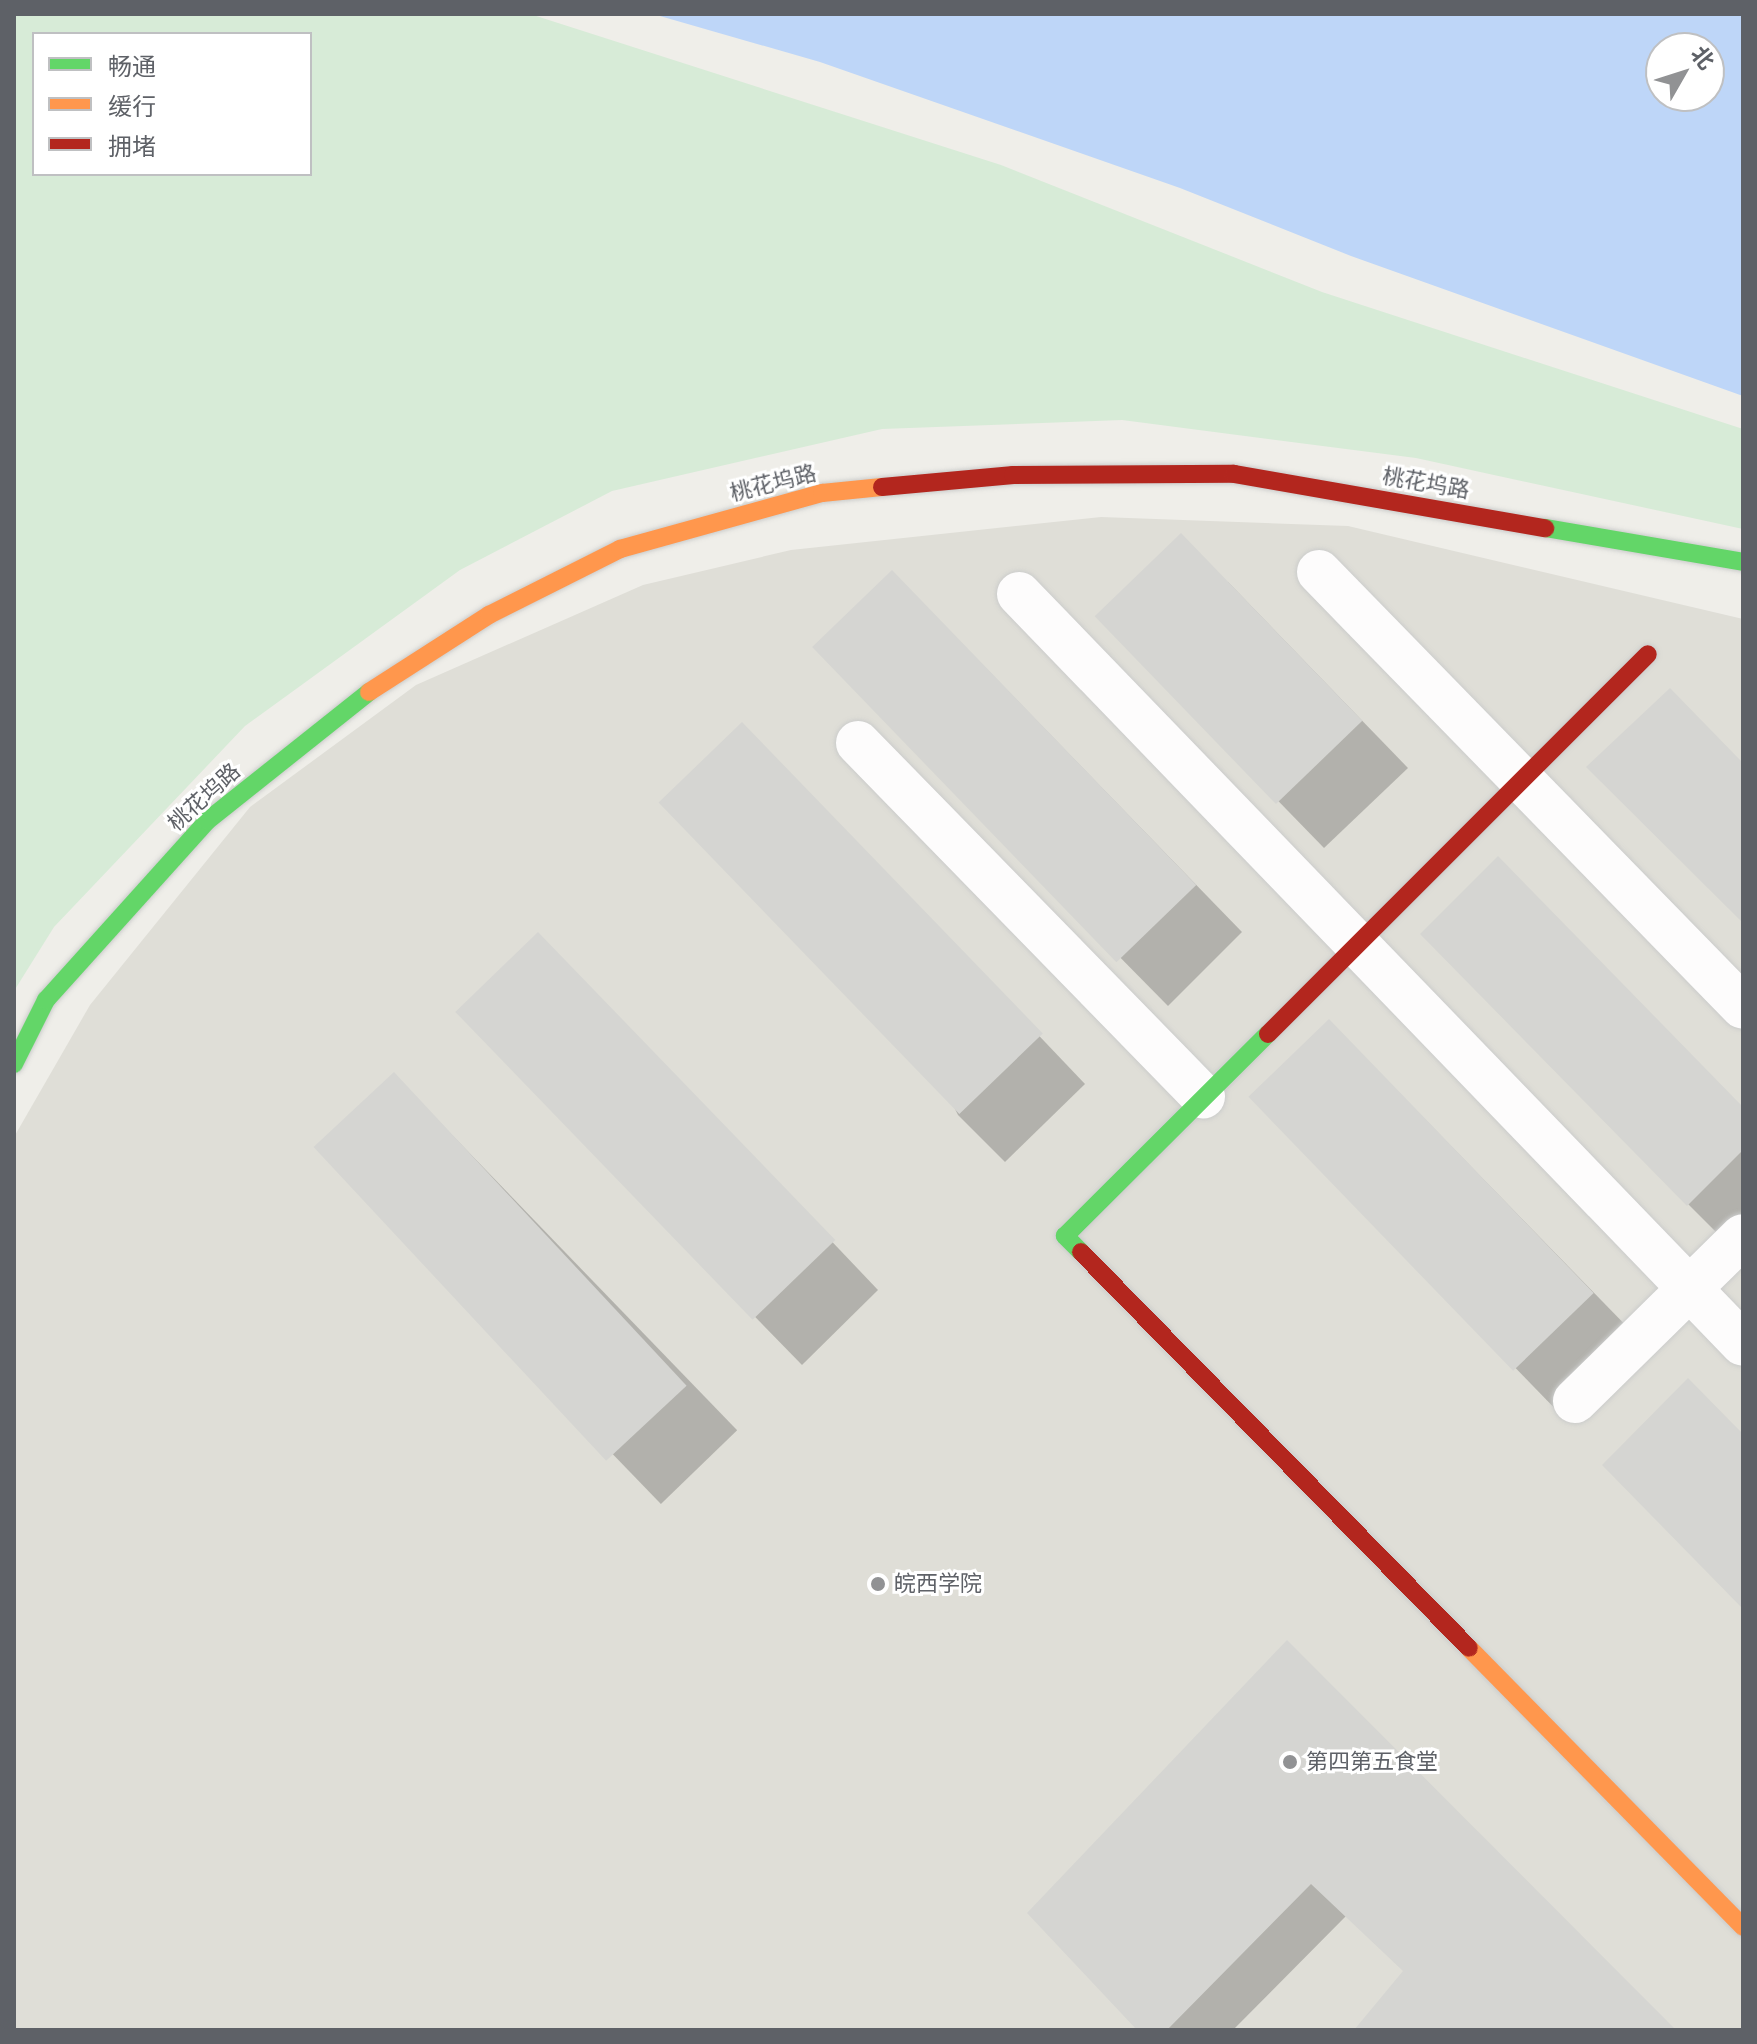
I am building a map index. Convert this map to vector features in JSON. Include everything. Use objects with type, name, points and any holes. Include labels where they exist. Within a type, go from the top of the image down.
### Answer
[{"type":"street","name":"桃花坞路","points":[[14,1064],[46,1000],[207,821],[351,704],[489,615],[620,549],[822,493],[1013,475],[1234,474],[1743,562]]},
{"type":"street","points":[[1319,572],[1743,1007]]},
{"type":"street","points":[[1019,594],[1743,1344]]},
{"type":"street","points":[[1648,654],[1356,942],[1065,1236],[1743,1927]]},
{"type":"street","points":[[858,743],[1203,1097]]},
{"type":"street","points":[[1575,1401],[1743,1236]]},
{"type":"shaded area","name":"皖西学院","points":[[1101,517],[1348,526],[1743,619],[1743,2030],[14,2030],[14,1137],[90,1005],[250,807],[416,685],[643,585],[791,550]]},
{"type":"green space","points":[[14,14],[530,14],[1001,165],[1322,292],[1743,429],[1743,529],[1416,458],[1122,420],[882,429],[612,491],[460,570],[245,726],[54,927],[14,991]]},
{"type":"water","points":[[653,14],[1743,14],[1743,396],[1351,256],[1180,188],[820,62]]},
{"type":"building","points":[[1181,533],[1362,721],[1276,804],[1095,616]]},
{"type":"building","points":[[892,570],[1196,885],[1116,962],[812,647]]},
{"type":"building","points":[[1670,688],[1743,763],[1743,923],[1586,767]]},
{"type":"building","points":[[742,722],[1043,1033],[959,1114],[659,803]]},
{"type":"building","points":[[1498,856],[1743,1107],[1743,1150],[1687,1206],[1420,934]]},
{"type":"building","points":[[538,932],[835,1240],[753,1320],[455,1012]]},
{"type":"building","points":[[1329,1019],[1594,1293],[1513,1371],[1248,1097]]},
{"type":"building","points":[[394,1072],[687,1386],[606,1461],[314,1147]]},
{"type":"building","points":[[1688,1378],[1743,1434],[1743,1609],[1602,1465]]},
{"type":"building","name":"第四第五食堂","points":[[1287,1640],[1676,2030],[1354,2030],[1403,1971],[1311,1884],[1167,2030],[1137,2030],[1027,1913]]},
{"type":"traffic: fast","points":[[1545,528],[1743,562]]},
{"type":"traffic: fast","points":[[14,1064],[46,1000],[207,821],[369,692]]},
{"type":"traffic: fast","points":[[1081,1252],[1065,1236],[1268,1034]]},
{"type":"traffic: slow","points":[[369,692],[489,615],[620,549],[822,493],[882,487]]},
{"type":"traffic: slow","points":[[1469,1648],[1743,1927]]},
{"type":"traffic: jam","points":[[882,487],[1013,475],[1234,474],[1545,528]]},
{"type":"traffic: jam","points":[[1268,1034],[1648,654]]},
{"type":"traffic: jam","points":[[1081,1252],[1469,1648]]},
{"type":"place","name":"皖西学院","points":[[878,1584]]},
{"type":"place","name":"第四第五食堂","points":[[1290,1762]]}]
